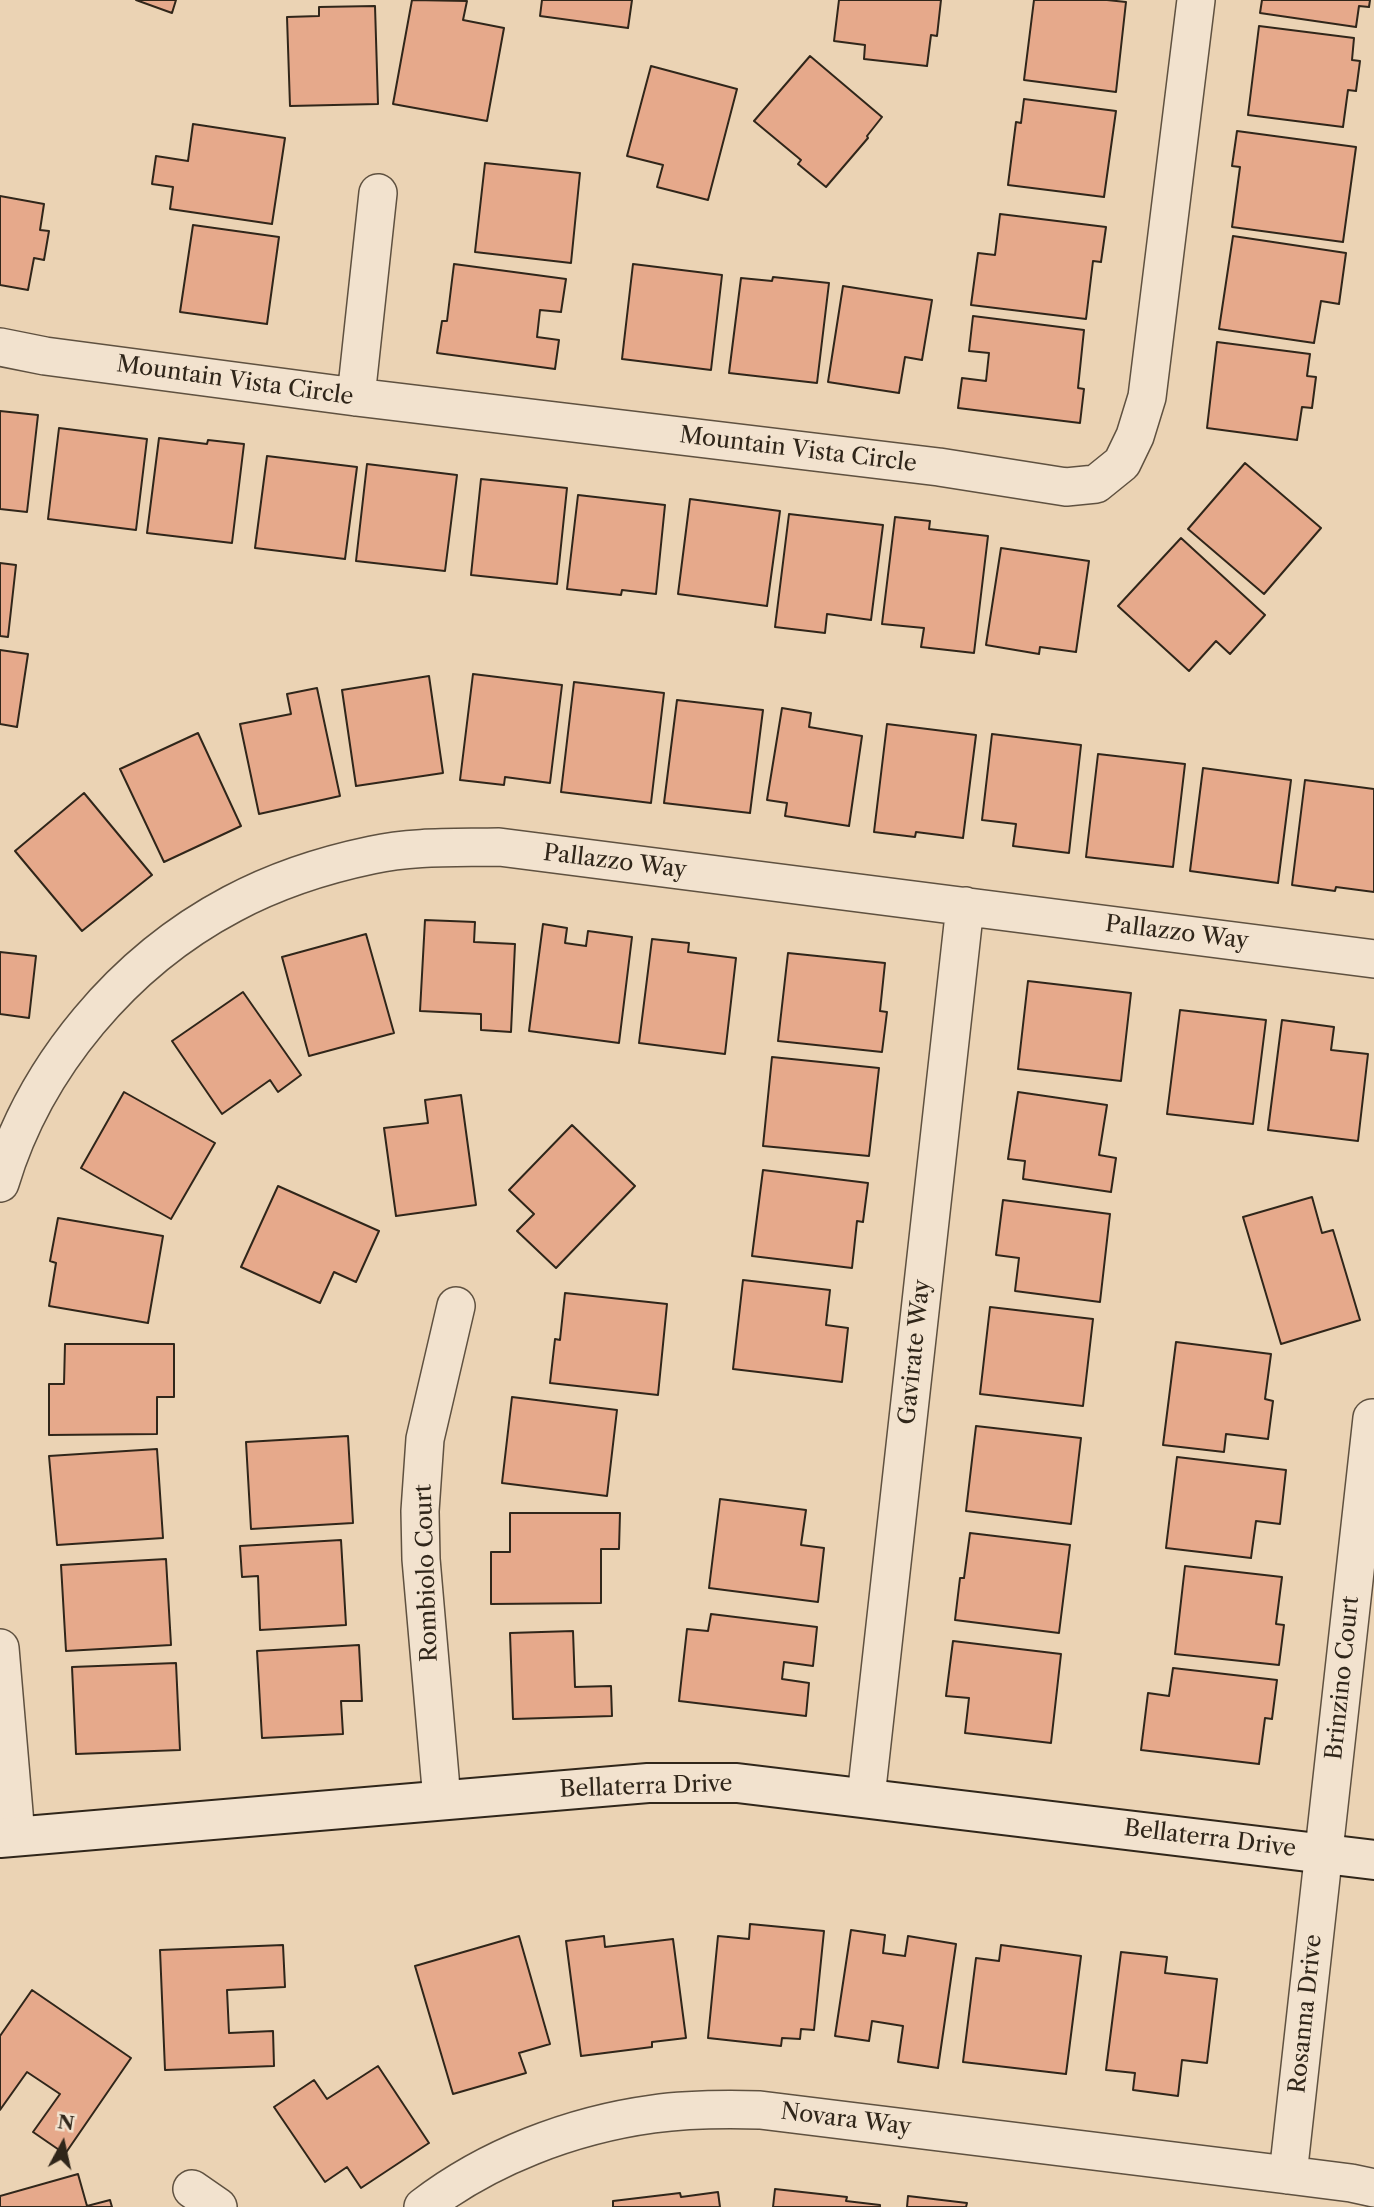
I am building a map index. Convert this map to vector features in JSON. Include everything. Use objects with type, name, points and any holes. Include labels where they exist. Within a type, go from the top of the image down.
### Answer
[{"type":"street","name":"Mountain Vista Circle","points":[[0,347],[45,356],[356,397],[939,467],[1066,487],[1096,484],[1122,463],[1135,436],[1147,397],[1196,0]]},
{"type":"street","points":[[356,397],[378,193]]},
{"type":"street","name":"Pallazzo Way","points":[[0,1183],[8,1135],[65,1051],[113,994],[150,960],[190,930],[232,904],[301,873],[373,854],[423,848],[499,847],[1374,959]]},
{"type":"street","name":"Gavirate Way","points":[[866,1797],[965,906]]},
{"type":"street","name":"Rombiolo Court","points":[[442,1800],[421,1559],[420,1511],[425,1439],[456,1306]]},
{"type":"street","name":"Brinzino Court","points":[[1324,1853],[1372,1418]]},
{"type":"street","points":[[0,1648],[8,1837]]},
{"type":"street","name":"Bellaterra Drive","points":[[8,1837],[648,1783],[737,1783],[1374,1860]]},
{"type":"street","name":"Rosanna Drive","points":[[1288,2175],[1324,1853]]},
{"type":"street","name":"Novara Way","points":[[422,2207],[478,2171],[525,2149],[602,2123],[653,2114],[706,2109],[760,2110],[1374,2188]]},
{"type":"building","points":[[136,0],[176,0],[172,13]]},
{"type":"building","points":[[412,0],[467,1],[463,20],[504,28],[487,121],[393,104]]},
{"type":"building","points":[[542,0],[632,0],[628,28],[540,16]]},
{"type":"building","points":[[839,0],[941,0],[937,36],[931,35],[927,66],[864,59],[865,45],[834,41]]},
{"type":"building","points":[[1034,0],[1126,2],[1116,92],[1024,80]]},
{"type":"building","points":[[1262,0],[1370,0],[1369,7],[1359,6],[1356,27],[1260,13]]},
{"type":"building","points":[[375,6],[378,104],[290,106],[287,17],[319,16],[319,7]]},
{"type":"building","points":[[1259,26],[1354,38],[1352,60],[1360,61],[1356,91],[1348,90],[1343,127],[1248,115]]},
{"type":"building","points":[[810,56],[882,117],[868,138],[826,187],[798,164],[801,160],[754,121]]},
{"type":"building","points":[[651,66],[737,89],[708,200],[657,187],[663,165],[627,156]]},
{"type":"building","points":[[1024,99],[1116,111],[1104,197],[1008,185],[1016,122],[1021,123]]},
{"type":"building","points":[[193,124],[285,138],[272,224],[170,209],[173,187],[152,184],[156,156],[188,161]]},
{"type":"building","points":[[1237,131],[1356,147],[1343,242],[1232,227],[1240,167],[1232,166]]},
{"type":"building","points":[[485,163],[580,173],[571,263],[475,252]]},
{"type":"building","points":[[0,196],[44,204],[40,230],[49,231],[44,260],[34,258],[28,290],[0,285]]},
{"type":"building","points":[[1000,214],[1106,227],[1101,262],[1093,261],[1086,319],[971,305],[978,253],[995,255]]},
{"type":"building","points":[[193,225],[279,237],[267,324],[180,312]]},
{"type":"building","points":[[1233,236],[1346,253],[1339,304],[1321,301],[1314,343],[1219,329]]},
{"type":"building","points":[[454,264],[566,279],[561,312],[540,310],[537,337],[559,340],[555,369],[437,353],[442,321],[447,321]]},
{"type":"building","points":[[633,264],[722,275],[711,370],[622,359]]},
{"type":"building","points":[[773,277],[829,283],[817,383],[729,373],[741,278],[772,281]]},
{"type":"building","points":[[843,286],[932,300],[922,360],[905,357],[899,393],[828,382]]},
{"type":"building","points":[[973,316],[1084,330],[1078,388],[1084,389],[1080,423],[958,408],[962,378],[986,381],[989,353],[969,351]]},
{"type":"building","points":[[1217,342],[1310,354],[1307,376],[1316,377],[1312,408],[1302,407],[1297,440],[1207,428]]},
{"type":"building","points":[[0,411],[38,415],[27,512],[0,509]]},
{"type":"building","points":[[59,428],[147,439],[136,530],[48,519]]},
{"type":"building","points":[[159,438],[207,444],[208,440],[244,444],[232,543],[147,533]]},
{"type":"building","points":[[267,456],[357,467],[345,559],[255,548]]},
{"type":"building","points":[[1245,463],[1321,528],[1264,594],[1188,529]]},
{"type":"building","points":[[367,464],[457,475],[445,571],[356,561]]},
{"type":"building","points":[[481,479],[567,488],[557,584],[471,575]]},
{"type":"building","points":[[578,495],[665,505],[656,594],[622,590],[621,595],[567,589]]},
{"type":"building","points":[[690,499],[780,511],[767,606],[678,594]]},
{"type":"building","points":[[789,514],[883,525],[871,620],[827,614],[825,633],[775,627]]},
{"type":"building","points":[[895,517],[930,521],[929,529],[988,536],[974,653],[921,647],[924,628],[882,624]]},
{"type":"building","points":[[1181,538],[1265,615],[1230,654],[1216,641],[1189,671],[1118,606]]},
{"type":"building","points":[[1001,548],[1089,561],[1076,652],[1040,647],[1039,654],[986,645]]},
{"type":"building","points":[[0,563],[16,565],[8,637],[0,636]]},
{"type":"building","points":[[0,650],[28,654],[17,727],[0,724]]},
{"type":"building","points":[[473,674],[562,685],[550,783],[505,777],[504,785],[460,780]]},
{"type":"building","points":[[429,676],[443,773],[356,786],[342,690]]},
{"type":"building","points":[[574,682],[664,693],[651,803],[561,792]]},
{"type":"building","points":[[317,688],[340,796],[259,814],[240,724],[291,714],[287,694]]},
{"type":"building","points":[[677,700],[763,710],[750,813],[664,803]]},
{"type":"building","points":[[782,708],[811,713],[809,727],[862,736],[849,826],[785,816],[787,803],[767,800]]},
{"type":"building","points":[[887,724],[976,735],[963,838],[916,832],[915,837],[874,832]]},
{"type":"building","points":[[198,733],[241,826],[164,862],[120,769]]},
{"type":"building","points":[[992,734],[1081,745],[1069,853],[1013,846],[1016,824],[982,820]]},
{"type":"building","points":[[1098,754],[1185,764],[1173,867],[1086,857]]},
{"type":"building","points":[[1203,768],[1291,780],[1278,883],[1190,871]]},
{"type":"building","points":[[1305,780],[1374,789],[1374,892],[1336,887],[1335,891],[1292,885]]},
{"type":"building","points":[[84,793],[152,875],[82,931],[15,851]]},
{"type":"building","points":[[425,920],[475,922],[474,942],[515,944],[511,1032],[481,1030],[481,1014],[420,1011]]},
{"type":"building","points":[[543,924],[567,928],[565,943],[586,946],[588,931],[632,937],[619,1043],[529,1031]]},
{"type":"building","points":[[366,934],[394,1033],[309,1056],[282,957]]},
{"type":"building","points":[[652,939],[689,943],[688,952],[736,958],[725,1054],[639,1043]]},
{"type":"building","points":[[0,952],[36,956],[29,1018],[0,1014]]},
{"type":"building","points":[[788,953],[885,963],[880,1011],[887,1012],[882,1052],[778,1041]]},
{"type":"building","points":[[1028,981],[1131,993],[1121,1081],[1018,1069]]},
{"type":"building","points":[[243,992],[301,1075],[278,1092],[270,1080],[222,1114],[172,1041]]},
{"type":"building","points":[[1180,1010],[1266,1020],[1253,1124],[1167,1114]]},
{"type":"building","points":[[1282,1020],[1334,1027],[1331,1050],[1368,1054],[1358,1141],[1268,1130]]},
{"type":"building","points":[[772,1057],[879,1068],[869,1156],[763,1146]]},
{"type":"building","points":[[124,1092],[215,1143],[171,1219],[81,1168]]},
{"type":"building","points":[[1018,1092],[1107,1105],[1099,1155],[1116,1158],[1111,1192],[1023,1179],[1025,1161],[1008,1159]]},
{"type":"building","points":[[461,1095],[476,1205],[396,1216],[384,1128],[428,1123],[425,1100]]},
{"type":"building","points":[[572,1125],[635,1186],[556,1268],[517,1231],[534,1214],[509,1190]]},
{"type":"building","points":[[763,1170],[868,1183],[863,1222],[857,1221],[852,1268],[752,1256]]},
{"type":"building","points":[[278,1186],[379,1231],[356,1282],[334,1272],[320,1303],[241,1267]]},
{"type":"building","points":[[1312,1197],[1322,1233],[1333,1230],[1360,1320],[1281,1344],[1243,1217]]},
{"type":"building","points":[[1003,1200],[1110,1214],[1100,1302],[1015,1291],[1019,1258],[996,1255]]},
{"type":"building","points":[[58,1218],[163,1236],[148,1323],[49,1306],[56,1263],[50,1261]]},
{"type":"building","points":[[743,1280],[830,1290],[826,1325],[848,1328],[842,1382],[733,1369]]},
{"type":"building","points":[[565,1293],[667,1304],[658,1395],[550,1383],[555,1339],[560,1340]]},
{"type":"building","points":[[990,1307],[1093,1319],[1083,1406],[980,1394]]},
{"type":"building","points":[[1176,1342],[1271,1354],[1265,1399],[1273,1401],[1268,1439],[1226,1434],[1224,1452],[1163,1445]]},
{"type":"building","points":[[65,1344],[174,1344],[174,1397],[157,1397],[157,1434],[49,1435],[49,1384],[64,1384]]},
{"type":"building","points":[[512,1397],[617,1410],[607,1496],[502,1483]]},
{"type":"building","points":[[976,1426],[1081,1438],[1071,1524],[966,1511]]},
{"type":"building","points":[[348,1436],[353,1523],[251,1529],[246,1442]]},
{"type":"building","points":[[157,1449],[163,1538],[57,1545],[49,1456]]},
{"type":"building","points":[[1177,1457],[1286,1470],[1280,1524],[1256,1521],[1251,1558],[1166,1548]]},
{"type":"building","points":[[720,1499],[806,1510],[801,1545],[824,1548],[818,1602],[709,1588]]},
{"type":"building","points":[[510,1513],[620,1513],[619,1549],[601,1549],[601,1603],[491,1604],[491,1552],[510,1552]]},
{"type":"building","points":[[970,1533],[1070,1545],[1059,1633],[955,1620],[960,1578],[964,1578]]},
{"type":"building","points":[[341,1540],[346,1625],[260,1630],[258,1576],[242,1577],[240,1546]]},
{"type":"building","points":[[166,1559],[171,1645],[66,1651],[61,1565]]},
{"type":"building","points":[[1185,1566],[1282,1577],[1276,1624],[1284,1625],[1279,1665],[1175,1654]]},
{"type":"building","points":[[711,1614],[817,1627],[813,1666],[784,1662],[782,1679],[809,1683],[806,1716],[679,1701],[687,1629],[708,1631]]},
{"type":"building","points":[[573,1631],[575,1687],[611,1686],[612,1716],[513,1719],[510,1633]]},
{"type":"building","points":[[953,1641],[1061,1654],[1051,1743],[965,1733],[969,1698],[946,1696]]},
{"type":"building","points":[[359,1645],[362,1701],[341,1701],[343,1734],[262,1738],[257,1651]]},
{"type":"building","points":[[176,1663],[180,1750],[76,1754],[72,1667]]},
{"type":"building","points":[[1173,1668],[1277,1680],[1272,1719],[1265,1718],[1259,1764],[1141,1750],[1148,1693],[1169,1696]]},
{"type":"building","points":[[750,1924],[824,1931],[814,2030],[801,2029],[800,2039],[782,2038],[781,2046],[708,2038],[718,1936],[749,1939]]},
{"type":"building","points":[[851,1930],[885,1935],[883,1953],[905,1956],[908,1936],[956,1944],[938,2068],[898,2062],[903,2026],[872,2021],[869,2041],[835,2036]]},
{"type":"building","points":[[519,1936],[550,2044],[519,2053],[526,2073],[453,2094],[415,1966]]},
{"type":"building","points":[[604,1936],[605,1947],[673,1939],[686,2038],[652,2042],[652,2047],[581,2056],[566,1941]]},
{"type":"building","points":[[283,1945],[285,1987],[227,1990],[229,2033],[273,2031],[274,2066],[165,2070],[160,1950]]},
{"type":"building","points":[[1001,1945],[1081,1956],[1066,2074],[963,2062],[976,1958],[999,1961]]},
{"type":"building","points":[[1121,1952],[1167,1957],[1165,1973],[1217,1979],[1207,2063],[1182,2060],[1178,2096],[1133,2090],[1135,2073],[1106,2070]]},
{"type":"building","points":[[32,1990],[131,2058],[65,2154],[33,2132],[60,2094],[27,2072],[0,2110],[0,2036]]},
{"type":"building","points":[[378,2066],[429,2143],[361,2188],[347,2167],[325,2182],[274,2107],[314,2080],[327,2099]]},
{"type":"building","points":[[78,2174],[87,2206],[110,2200],[112,2207],[0,2207],[0,2196]]},
{"type":"building","points":[[775,2189],[847,2197],[846,2201],[880,2207],[773,2207]]},
{"type":"building","points":[[718,2192],[720,2207],[613,2207],[613,2201],[680,2193],[681,2197]]},
{"type":"building","points":[[908,2196],[967,2203],[966,2207],[907,2207]]}]
